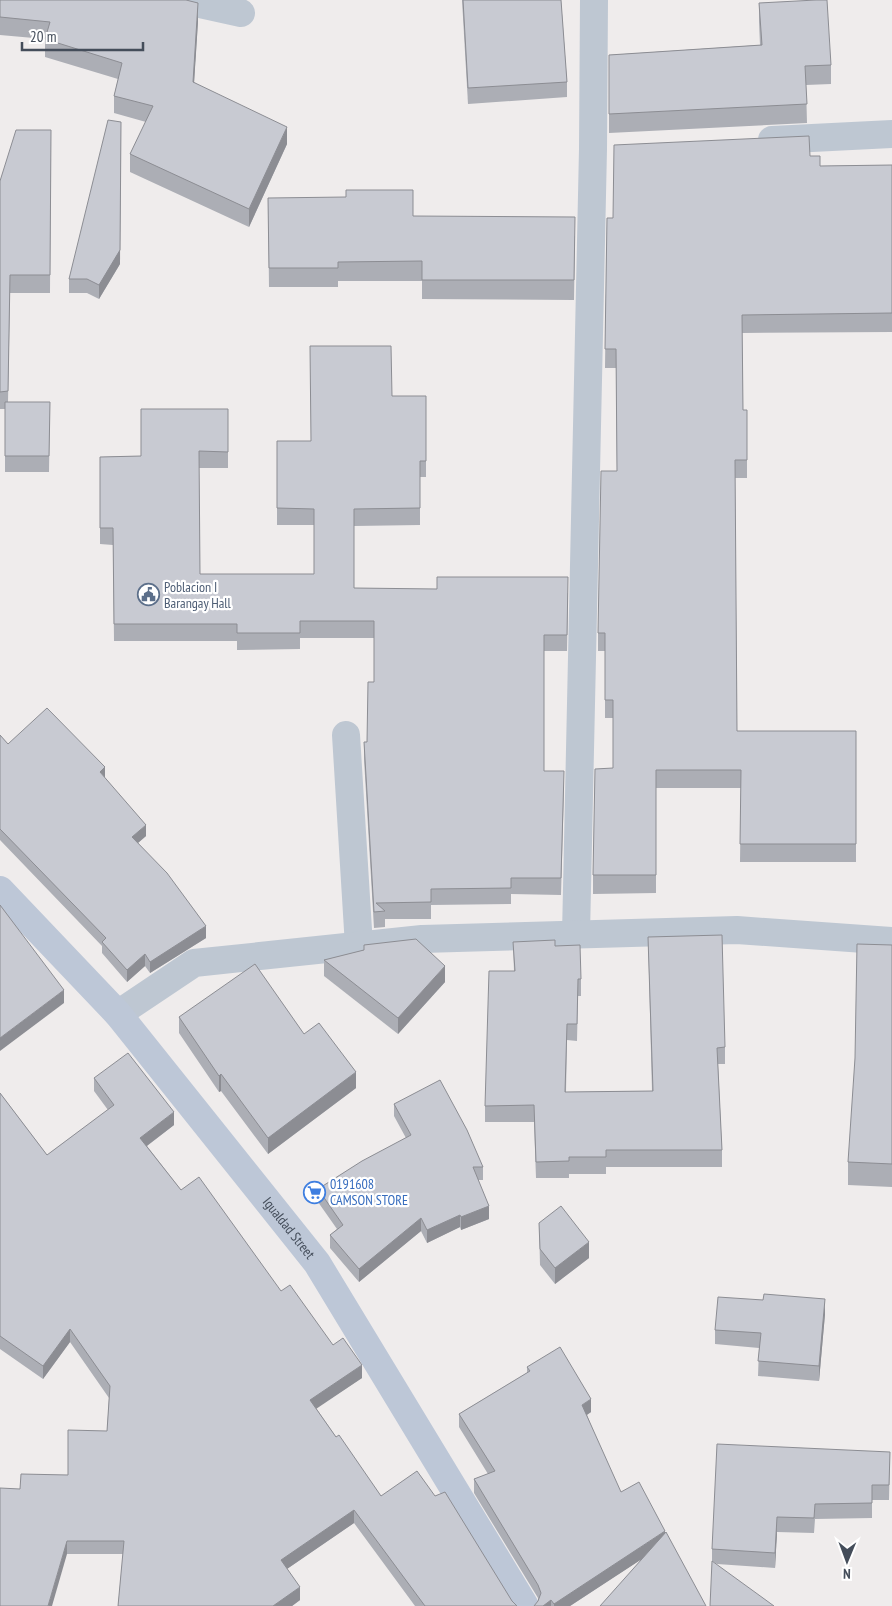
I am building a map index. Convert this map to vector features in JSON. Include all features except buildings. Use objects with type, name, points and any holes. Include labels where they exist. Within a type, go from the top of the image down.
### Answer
[{"type":"street","points":[[182,0],[241,13]]},
{"type":"street","points":[[576,935],[603,149],[594,0]]},
{"type":"street","points":[[743,141],[892,134]]},
{"type":"street","points":[[346,735],[359,946]]},
{"type":"street","name":"Igualdad Street","points":[[0,890],[118,1014],[317,1263],[525,1606]]},
{"type":"street","points":[[118,1014],[194,963],[422,939],[737,930],[892,941]]},
{"type":"place","name":"Poblacion I Barangay Hall","points":[[148,595]]},
{"type":"place","name":"0191608 CAMSON STORE","points":[[314,1192]]}]
